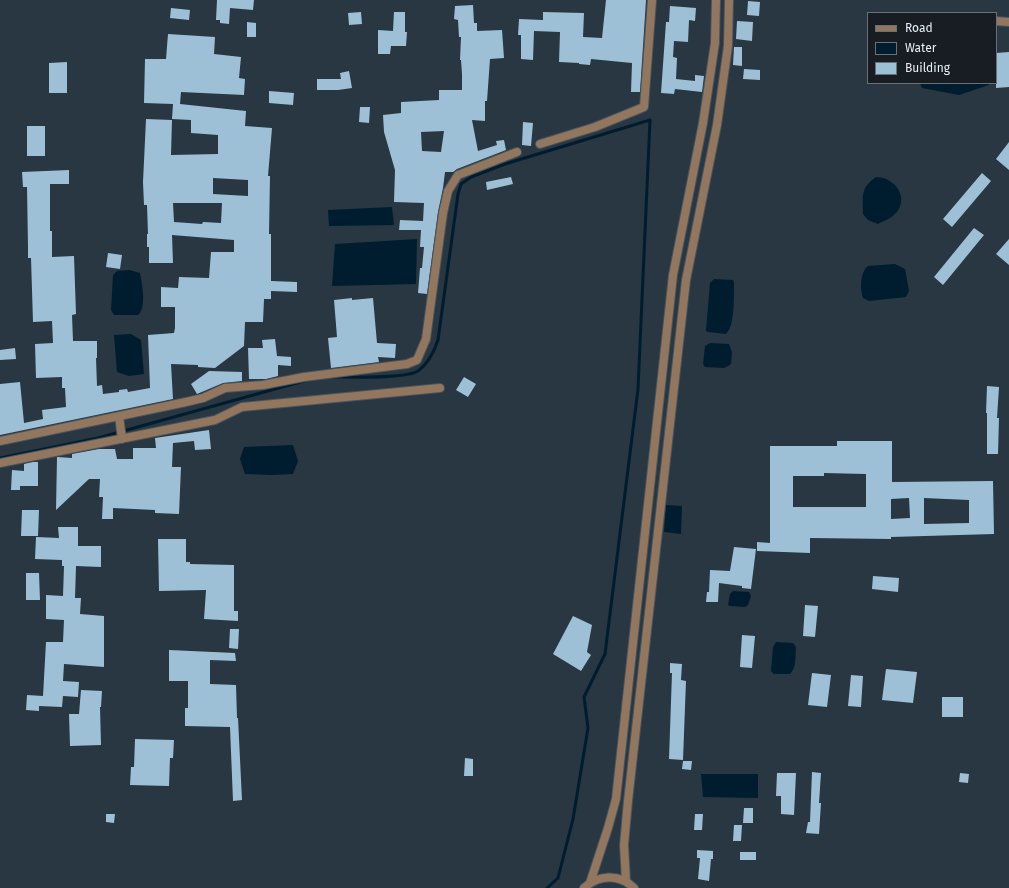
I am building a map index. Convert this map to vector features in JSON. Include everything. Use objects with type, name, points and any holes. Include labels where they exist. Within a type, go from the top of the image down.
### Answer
[{"type":"street","points":[[540,144],[595,127],[644,107],[652,0]]},
{"type":"street","points":[[587,885],[608,828],[616,799],[673,274],[703,123],[715,43],[716,0]]},
{"type":"street","points":[[626,882],[624,846],[628,801],[686,280],[717,125],[728,46],[729,0]]},
{"type":"street","points":[[997,21],[1009,22]]},
{"type":"street","points":[[0,441],[203,398],[225,388],[263,385],[304,377],[407,364],[417,360],[426,339],[443,213],[448,191],[458,175],[517,152]]},
{"type":"street","points":[[0,463],[215,420],[242,407],[440,388]]},
{"type":"street","points":[[119,416],[122,439]]},
{"type":"street","points":[[587,885],[596,879],[611,877],[626,882],[634,888]]},
{"type":"water","points":[[920,84],[989,85],[959,95],[922,88]]},
{"type":"water","points":[[876,177],[889,180],[894,184],[898,188],[901,200],[897,212],[878,224],[868,220],[863,214],[863,197],[865,189],[867,185]]},
{"type":"water","points":[[392,207],[394,225],[329,226],[328,210]]},
{"type":"water","points":[[417,239],[416,284],[332,286],[335,244]]},
{"type":"water","points":[[895,264],[905,269],[909,291],[906,297],[869,301],[863,298],[861,281],[865,269],[868,266]]},
{"type":"water","points":[[129,270],[140,273],[143,296],[141,312],[138,315],[114,315],[111,310],[113,275],[117,271]]},
{"type":"water","points":[[714,279],[733,280],[734,282],[734,302],[731,324],[726,334],[706,331],[710,283]]},
{"type":"water","points":[[131,334],[141,340],[144,374],[129,376],[117,372],[114,335]]},
{"type":"water","points":[[710,343],[729,344],[732,352],[731,364],[724,368],[705,367],[703,364],[705,346]]},
{"type":"water","points":[[293,445],[298,461],[293,474],[245,474],[240,459],[244,447]]},
{"type":"water","points":[[666,505],[682,506],[681,534],[664,532]]},
{"type":"water","points":[[733,591],[749,592],[751,596],[748,605],[745,607],[728,605],[730,594]]},
{"type":"water","points":[[776,642],[793,643],[796,647],[795,665],[790,674],[774,674],[771,671],[773,647]]},
{"type":"water","points":[[701,774],[758,774],[758,798],[703,797]]},
{"type":"building","points":[[217,0],[254,0],[253,10],[230,8],[229,24],[220,23],[220,20],[216,20]]},
{"type":"building","points":[[606,0],[646,0],[640,92],[631,92],[632,63],[591,59],[590,65],[559,62],[560,32],[534,31],[533,60],[521,59],[521,35],[518,35],[519,19],[543,20],[543,12],[584,13],[583,37],[602,38]]},
{"type":"building","points":[[748,1],[760,2],[759,16],[747,15]]},
{"type":"building","points":[[473,5],[474,23],[477,23],[477,31],[502,30],[504,58],[490,59],[487,101],[485,101],[485,121],[472,120],[478,151],[497,145],[496,141],[504,140],[506,150],[457,169],[453,172],[445,172],[427,294],[418,293],[420,268],[422,268],[424,247],[420,247],[421,230],[399,230],[400,220],[423,221],[424,203],[394,202],[395,170],[384,132],[383,115],[401,113],[401,102],[439,100],[439,90],[462,90],[460,60],[461,37],[459,37],[458,20],[454,19],[455,6]],"holes":[[[444,131],[441,152],[422,151],[421,132]]]},
{"type":"building","points":[[670,6],[696,8],[695,21],[689,20],[688,42],[674,41],[673,57],[677,58],[676,79],[695,81],[695,75],[704,76],[702,92],[675,89],[674,94],[661,93],[666,22],[669,22]]},
{"type":"building","points":[[171,8],[190,10],[189,20],[170,18]]},
{"type":"building","points":[[361,12],[362,24],[349,25],[348,13]]},
{"type":"building","points":[[394,12],[405,12],[405,32],[407,32],[406,46],[391,46],[390,54],[378,54],[378,30],[393,31]]},
{"type":"building","points":[[737,21],[753,22],[752,41],[736,39]]},
{"type":"building","points":[[247,22],[256,23],[256,37],[247,37]]},
{"type":"building","points":[[168,34],[215,37],[214,54],[241,57],[239,78],[245,79],[244,95],[181,92],[180,104],[246,111],[245,126],[272,128],[268,176],[270,176],[269,234],[271,234],[271,281],[297,282],[297,292],[271,291],[271,299],[264,299],[263,322],[245,322],[244,346],[215,368],[198,367],[198,365],[171,364],[173,399],[0,435],[0,384],[20,382],[24,423],[43,419],[42,410],[66,407],[65,388],[62,388],[62,377],[36,378],[35,344],[53,343],[52,321],[33,322],[31,258],[28,258],[27,187],[23,187],[22,172],[69,170],[69,184],[50,184],[50,231],[52,231],[52,257],[74,256],[76,314],[72,315],[73,341],[97,341],[97,386],[102,385],[103,394],[119,392],[119,390],[127,389],[128,392],[150,388],[148,335],[174,333],[175,328],[175,307],[161,307],[161,287],[178,288],[179,277],[209,278],[211,252],[234,252],[234,240],[172,235],[173,263],[149,263],[149,247],[147,247],[147,205],[144,205],[143,182],[146,119],[172,120],[171,155],[218,154],[218,135],[191,133],[191,120],[172,119],[173,104],[144,103],[145,59],[166,59]],"holes":[[[213,178],[248,180],[248,196],[213,194]],[[173,203],[222,203],[221,223],[203,222],[202,224],[174,222]]]},
{"type":"building","points":[[734,47],[742,47],[742,66],[733,65]]},
{"type":"building","points":[[1009,52],[1009,87],[996,88],[997,53]]},
{"type":"building","points":[[67,62],[67,93],[49,93],[49,63]]},
{"type":"building","points":[[744,69],[760,70],[760,80],[743,79]]},
{"type":"building","points":[[349,71],[352,88],[317,90],[317,79],[341,79],[340,73]]},
{"type":"building","points":[[269,91],[294,93],[293,105],[269,103]]},
{"type":"building","points":[[360,107],[370,107],[369,123],[359,122]]},
{"type":"building","points":[[523,122],[533,123],[531,146],[522,145]]},
{"type":"building","points":[[27,126],[45,126],[45,156],[27,156]]},
{"type":"building","points":[[1009,142],[1009,170],[996,159]]},
{"type":"building","points":[[982,173],[991,181],[952,227],[943,219]]},
{"type":"building","points":[[511,177],[513,184],[487,190],[486,182]]},
{"type":"building","points":[[974,228],[984,235],[943,285],[934,277]]},
{"type":"building","points":[[1009,239],[1009,265],[996,254]]},
{"type":"building","points":[[108,253],[122,255],[120,269],[106,267]]},
{"type":"building","points":[[352,298],[352,300],[373,298],[377,343],[396,344],[395,358],[378,357],[379,362],[331,368],[328,338],[337,337],[334,300]]},
{"type":"building","points":[[275,339],[277,356],[291,357],[291,366],[278,365],[278,376],[266,379],[249,379],[248,348],[263,348],[262,340]]},
{"type":"building","points":[[15,348],[16,359],[0,360],[0,350]]},
{"type":"building","points":[[209,371],[242,372],[242,381],[223,383],[197,394],[191,384]]},
{"type":"building","points":[[464,377],[476,384],[468,397],[456,390]]},
{"type":"building","points":[[987,386],[999,387],[997,418],[999,418],[998,454],[987,454]]},
{"type":"building","points":[[209,430],[211,449],[195,450],[194,441],[173,443],[172,467],[181,467],[179,514],[155,513],[155,510],[113,508],[113,519],[102,519],[103,497],[99,497],[100,479],[89,479],[56,510],[57,457],[72,458],[72,454],[99,449],[115,449],[117,459],[133,459],[133,448],[156,448],[155,438]]},
{"type":"building","points":[[837,441],[892,441],[892,482],[993,481],[994,534],[891,537],[891,539],[810,538],[810,553],[757,551],[757,542],[770,543],[770,446],[837,446]],"holes":[[[824,473],[866,474],[866,507],[793,507],[793,476],[824,476]],[[909,498],[910,518],[891,519],[891,499]],[[924,498],[969,500],[969,523],[924,524]]]},
{"type":"building","points":[[38,462],[38,486],[20,486],[20,490],[11,490],[12,470],[24,471],[24,464]]},
{"type":"building","points":[[22,510],[39,510],[38,536],[21,536]]},
{"type":"building","points":[[58,527],[78,527],[78,546],[101,546],[101,567],[76,566],[75,598],[81,598],[80,614],[104,616],[104,667],[64,664],[63,681],[79,682],[78,697],[63,696],[62,707],[39,706],[39,711],[26,710],[27,695],[43,696],[46,642],[63,642],[64,620],[46,619],[46,595],[63,596],[64,566],[62,566],[62,560],[35,559],[36,537],[59,538]]},
{"type":"building","points":[[158,539],[186,539],[186,562],[190,562],[190,564],[234,565],[234,611],[238,611],[238,621],[204,619],[206,590],[159,591]]},
{"type":"building","points":[[734,547],[756,549],[751,589],[742,588],[742,586],[719,583],[718,602],[706,602],[707,592],[709,592],[710,570],[730,571]]},
{"type":"building","points":[[26,573],[39,573],[40,600],[26,600]]},
{"type":"building","points":[[873,576],[899,578],[898,592],[872,589]]},
{"type":"building","points":[[805,605],[818,606],[815,637],[803,636]]},
{"type":"building","points":[[573,616],[592,625],[587,652],[591,655],[581,671],[553,654]]},
{"type":"building","points":[[230,629],[239,629],[238,649],[229,648]]},
{"type":"building","points":[[742,635],[755,636],[752,668],[740,667]]},
{"type":"building","points":[[169,650],[235,653],[236,661],[210,660],[210,684],[236,685],[242,800],[233,801],[230,727],[185,726],[185,708],[188,708],[188,681],[169,681]]},
{"type":"building","points":[[670,663],[682,664],[681,680],[686,681],[683,760],[669,759],[672,673],[670,673]]},
{"type":"building","points":[[886,669],[917,672],[913,703],[882,700]]},
{"type":"building","points":[[812,673],[831,675],[827,707],[808,705]]},
{"type":"building","points":[[851,675],[863,676],[861,707],[848,706]]},
{"type":"building","points":[[81,690],[102,691],[100,707],[101,745],[70,746],[69,714],[79,714]]},
{"type":"building","points":[[942,697],[963,697],[963,717],[942,717]]},
{"type":"building","points":[[135,739],[174,740],[173,758],[170,758],[169,786],[130,785],[131,767],[134,767]]},
{"type":"building","points":[[465,758],[473,759],[473,776],[464,776]]},
{"type":"building","points":[[683,761],[692,761],[691,770],[682,769]]},
{"type":"building","points":[[812,772],[821,773],[819,834],[806,833],[808,822],[810,822]]},
{"type":"building","points":[[777,773],[796,773],[794,815],[781,814],[781,796],[776,796]]},
{"type":"building","points":[[960,773],[969,774],[968,783],[959,782]]},
{"type":"building","points":[[744,808],[753,808],[753,823],[743,823]]},
{"type":"building","points":[[106,814],[115,814],[114,823],[106,822]]},
{"type":"building","points":[[695,814],[703,814],[702,830],[694,830]]},
{"type":"building","points":[[734,825],[742,825],[741,841],[733,841]]},
{"type":"building","points":[[697,850],[713,851],[709,881],[698,879],[700,858],[697,858]]},
{"type":"building","points":[[740,852],[756,852],[756,860],[740,860]]},
{"type":"waterway","points":[[332,377],[376,377],[411,374],[422,368],[428,361],[438,340],[458,194],[461,184],[471,177],[505,164],[650,120],[638,389],[605,654],[584,697],[588,728],[573,819],[558,878],[547,888]]},
{"type":"waterway","points":[[0,458],[98,438],[304,381]]}]
